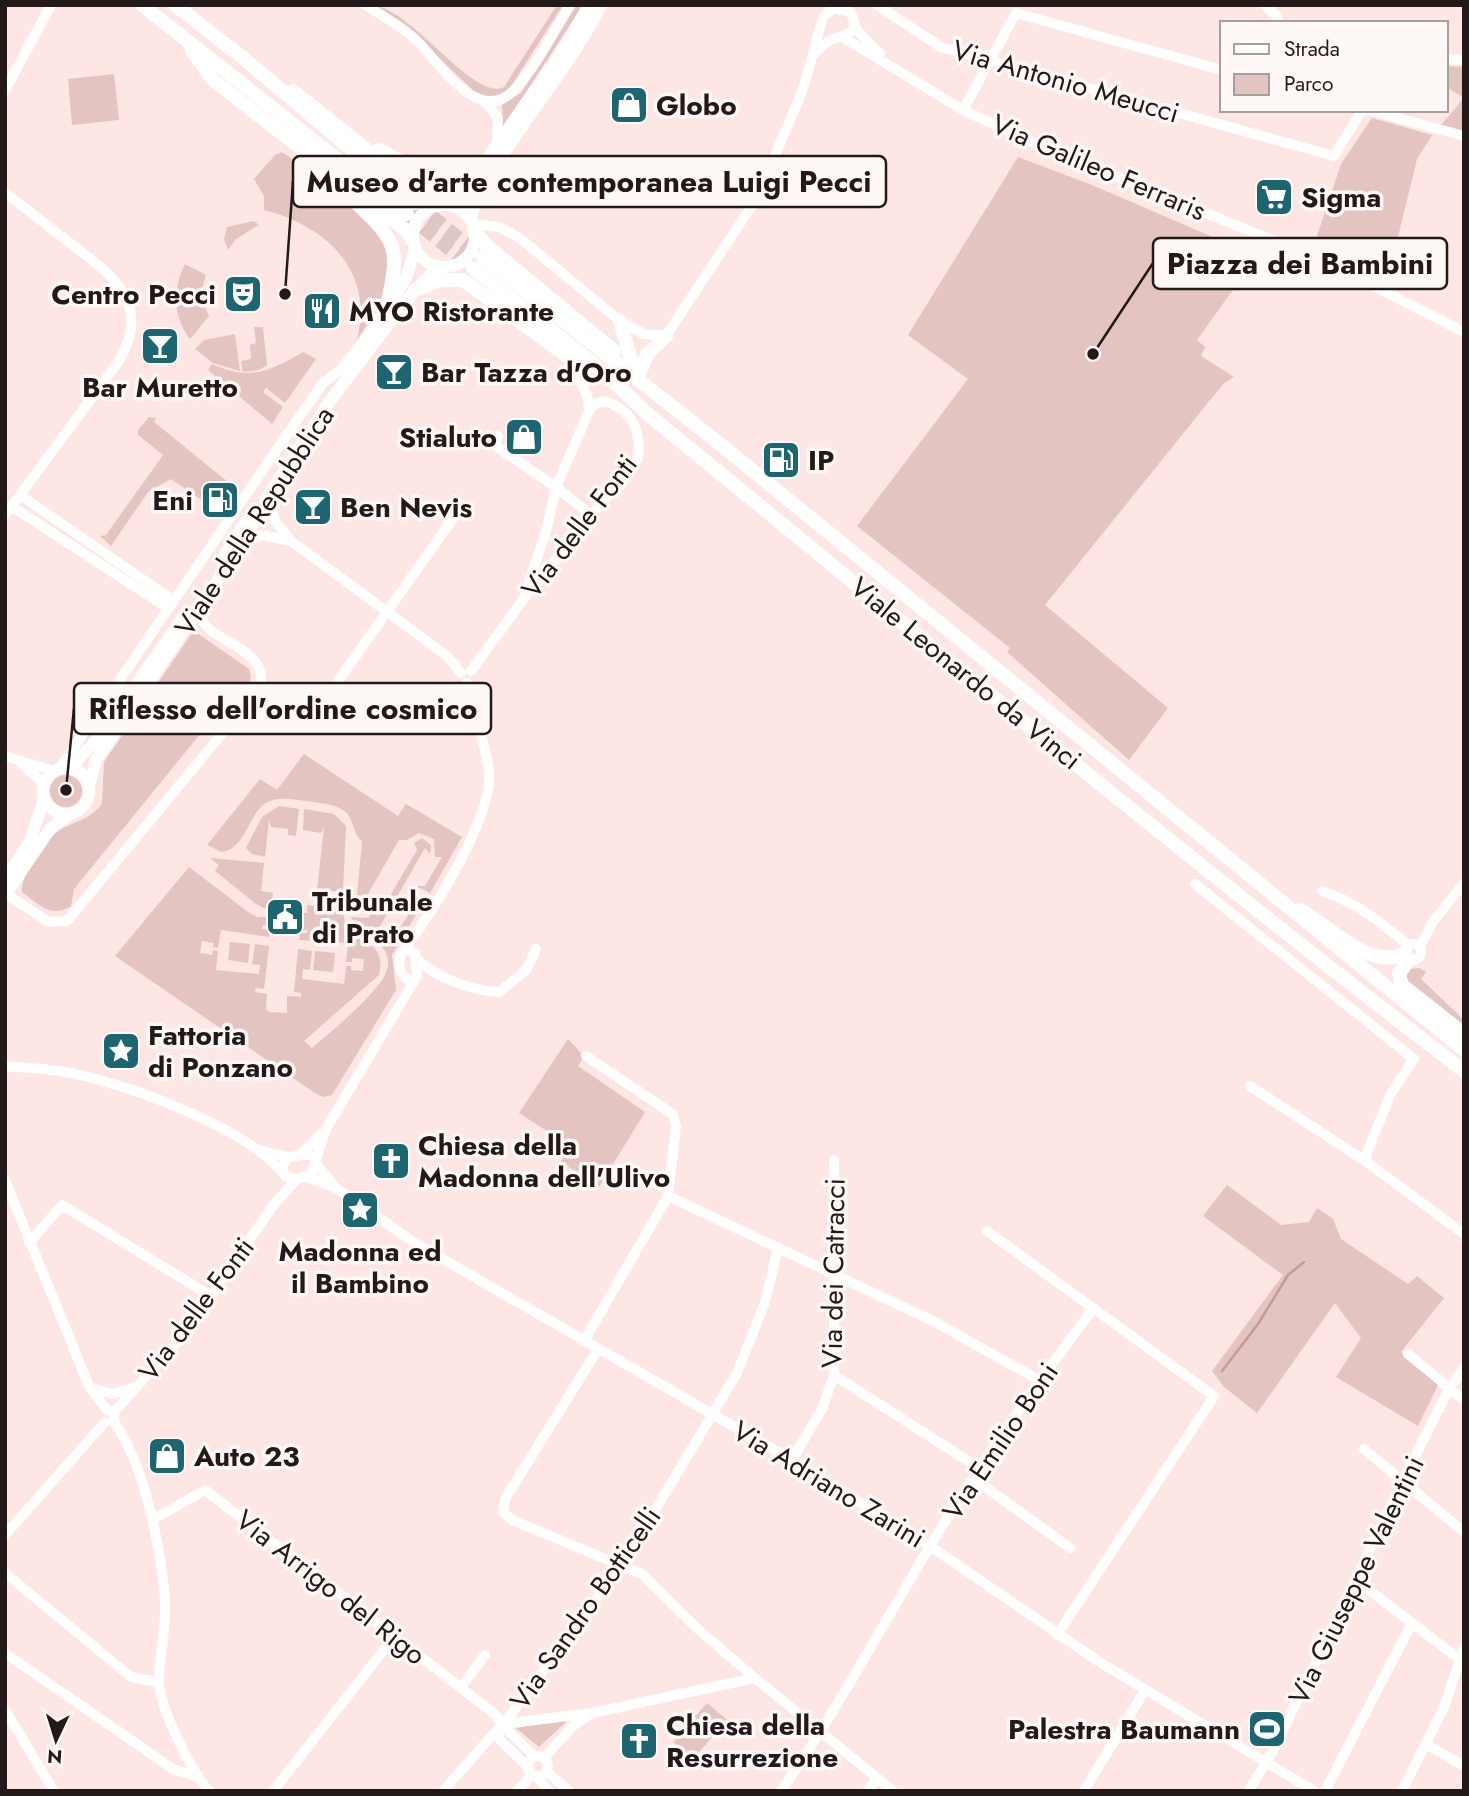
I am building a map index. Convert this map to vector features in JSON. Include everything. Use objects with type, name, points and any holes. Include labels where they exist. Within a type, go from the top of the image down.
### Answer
[{"type":"highway","points":[[142,5],[183,39],[411,209],[243,58],[175,5]]},
{"type":"highway","points":[[183,39],[212,79],[407,230],[414,244]]},
{"type":"highway","points":[[243,58],[268,72],[444,205]]},
{"type":"highway","points":[[316,109],[380,152],[429,176],[450,175],[484,164]]},
{"type":"highway","points":[[315,161],[379,223],[392,243],[395,263],[382,315]]},
{"type":"highway","points":[[472,224],[486,245],[636,369]]},
{"type":"highway","name":"Viale Leonardo da Vinci","points":[[1464,1048],[648,387],[478,262],[650,416],[1268,919],[1464,1071]]},
{"type":"highway","points":[[444,267],[650,416]]},
{"type":"highway","points":[[415,290],[449,279],[463,280],[475,288]]},
{"type":"highway","points":[[620,321],[636,369],[648,387]]},
{"type":"highway","points":[[636,369],[666,336]]},
{"type":"highway","points":[[1271,894],[1319,920],[1367,953],[1392,958],[1411,950]]},
{"type":"highway","points":[[1411,950],[1399,974],[1402,985],[1464,1034]]},
{"type":"highway","points":[[1403,1025],[1464,1081]]},
{"type":"main road","points":[[589,5],[561,53],[484,164],[444,205],[419,216],[414,226],[414,244],[421,259],[444,267],[469,255],[472,224],[481,190],[570,60],[601,5]]},
{"type":"main road","points":[[444,205],[472,224]]},
{"type":"main road","name":"Viale della Repubblica","points":[[44,784],[90,747],[124,703],[224,556],[267,482],[382,315],[409,272],[414,244]]},
{"type":"main road","name":"Viale della Repubblica","points":[[6,895],[50,830],[85,804],[96,760],[242,544],[269,494],[330,401],[415,290],[444,267]]},
{"type":"main road","points":[[61,769],[83,775],[89,786]]},
{"type":"main road","points":[[5,880],[30,841],[44,798],[44,784]]},
{"type":"main road","points":[[44,798],[52,809],[70,814]]},
{"type":"street","points":[[5,90],[51,5]]},
{"type":"street","points":[[365,5],[412,36],[468,94],[485,102],[498,118],[496,146]]},
{"type":"street","points":[[485,102],[497,101],[513,91],[570,5]]},
{"type":"street","name":"Via Antonio Meucci","points":[[877,5],[941,47],[1334,156],[1361,112]]},
{"type":"street","points":[[1264,5],[1276,15],[1278,21]]},
{"type":"street","points":[[472,224],[500,227],[521,239],[620,321],[644,334],[666,336],[758,196],[776,160],[826,13],[834,7],[846,7],[853,17],[854,27],[891,64]]},
{"type":"street","points":[[963,110],[1016,13],[1220,69]]},
{"type":"street","points":[[822,26],[839,38],[891,64]]},
{"type":"street","points":[[814,54],[854,27]]},
{"type":"street","name":"Via Galileo Ferraris","points":[[891,64],[963,110],[1027,140],[1334,265],[1464,332]]},
{"type":"street","points":[[1376,112],[1464,136]]},
{"type":"street","points":[[429,176],[444,205]]},
{"type":"street","points":[[5,193],[110,275],[124,293],[132,317],[130,339],[119,360],[8,511],[35,522],[170,604]]},
{"type":"street","name":"Viale della Repubblica","points":[[61,769],[170,604],[323,383],[340,370],[382,315]]},
{"type":"street","points":[[522,600],[546,532],[556,486],[589,411],[588,398],[575,370],[578,363]]},
{"type":"street","name":"Via delle Fonti","points":[[466,672],[638,458],[636,426],[624,410],[603,401],[589,411]]},
{"type":"street","points":[[498,436],[494,444],[556,486],[592,516]]},
{"type":"street","points":[[269,494],[275,521],[291,541],[466,672],[461,681],[467,683],[489,770],[487,789],[473,835],[399,960],[402,1004]]},
{"type":"street","points":[[19,495],[170,604]]},
{"type":"street","points":[[35,522],[42,510]]},
{"type":"street","points":[[318,709],[452,520]]},
{"type":"street","points":[[242,544],[262,535],[291,541]]},
{"type":"street","points":[[6,895],[49,922],[67,921],[258,689],[262,673],[252,657],[207,627],[199,607]]},
{"type":"street","points":[[186,628],[207,627]]},
{"type":"street","points":[[5,756],[61,769]]},
{"type":"street","points":[[18,761],[44,784]]},
{"type":"street","points":[[1322,891],[1346,899],[1363,909],[1411,950],[1464,883]]},
{"type":"street","points":[[1195,884],[1414,1059],[1391,1093],[1364,1160]]},
{"type":"street","points":[[255,1150],[289,1157],[302,1153],[326,1129],[417,977],[416,957],[421,923]]},
{"type":"street","points":[[403,951],[409,950],[438,973],[478,989],[499,992],[526,970],[536,949]]},
{"type":"street","points":[[401,973],[409,980],[438,973]]},
{"type":"street","points":[[584,1341],[668,1196],[676,1126],[673,1115],[586,1056]]},
{"type":"street","points":[[5,1066],[61,1071],[166,1102],[255,1150],[284,1174],[336,1188]]},
{"type":"street","points":[[5,1075],[30,1069]]},
{"type":"street","points":[[1250,1086],[1364,1160],[1464,1234]]},
{"type":"street","points":[[316,1162],[326,1129]]},
{"type":"street","points":[[302,1153],[316,1162],[336,1188]]},
{"type":"street","name":"Via delle Fonti","points":[[275,1203],[284,1174],[284,1161],[289,1157]]},
{"type":"street","name":"Via dei Catracci","points":[[792,1460],[821,1409],[834,1375],[834,1160]]},
{"type":"street","name":"Via delle Fonti","points":[[5,1535],[182,1337],[275,1203],[316,1162]]},
{"type":"street","points":[[5,1180],[89,1387],[110,1416],[129,1452],[152,1520],[165,1601],[164,1643],[159,1682],[195,1776],[209,1791]]},
{"type":"street","name":"Via Adriano Zarini","points":[[336,1188],[415,1243],[792,1460],[930,1546],[1057,1635],[1314,1791]]},
{"type":"street","points":[[668,1196],[933,1321],[1039,1380]]},
{"type":"street","points":[[29,1243],[62,1205],[211,1296]]},
{"type":"street","points":[[987,1231],[1092,1310],[1107,1316],[1214,1396],[1057,1635]]},
{"type":"street","name":"Via Sandro Botticelli","points":[[443,1791],[500,1727],[622,1563],[737,1373],[765,1302],[778,1248]]},
{"type":"street","name":"Via Emilio Boni","points":[[781,1791],[823,1731],[930,1546],[979,1468],[1039,1380],[1092,1310]]},
{"type":"street","points":[[598,1349],[505,1499],[503,1511],[512,1520],[622,1563],[642,1574],[700,1631],[893,1791]]},
{"type":"street","points":[[1408,1354],[1464,1400]]},
{"type":"street","name":"Via Giuseppe Valentini","points":[[1248,1791],[1267,1763],[1402,1482],[1450,1389],[1464,1368]]},
{"type":"street","points":[[834,1375],[979,1468]]},
{"type":"street","points":[[89,1387],[112,1394],[139,1386]]},
{"type":"street","points":[[1364,1449],[1464,1532]]},
{"type":"street","points":[[973,1478],[1070,1548]]},
{"type":"street","name":"Via Arrigo del Rigo","points":[[152,1520],[205,1490],[461,1687],[500,1727]]},
{"type":"street","points":[[5,1573],[131,1677],[159,1682]]},
{"type":"street","points":[[1356,1580],[1461,1661]]},
{"type":"street","points":[[1325,1791],[1412,1623]]},
{"type":"street","points":[[273,1791],[394,1637]]},
{"type":"street","points":[[1402,1791],[1444,1707],[1464,1647]]},
{"type":"street","points":[[5,1653],[173,1769],[195,1776]]},
{"type":"street","points":[[461,1687],[485,1654]]},
{"type":"street","points":[[500,1727],[592,1713],[755,1678]]},
{"type":"street","points":[[1084,1791],[1145,1690]]},
{"type":"street","points":[[5,1710],[54,1791]]},
{"type":"street","points":[[517,1791],[532,1772],[539,1757],[574,1725],[592,1713]]},
{"type":"street","points":[[500,1727],[547,1762],[546,1772]]},
{"type":"street","points":[[500,1727],[499,1739],[549,1791]]},
{"type":"street","points":[[1426,1744],[1464,1766]]},
{"type":"street","points":[[532,1772],[546,1772],[569,1791]]},
{"type":"street","points":[[867,1791],[877,1778]]},
{"type":"green space","points":[[370,5],[386,9],[404,20],[459,68],[491,88],[504,87],[557,5],[563,5],[508,91],[494,97],[478,95],[437,56]]},
{"type":"green space","points":[[577,5],[583,5],[503,127],[502,104],[521,93]]},
{"type":"green space","points":[[1448,66],[1464,67],[1464,98],[1448,88]]},
{"type":"green space","points":[[114,74],[119,120],[72,125],[68,79]]},
{"type":"green space","points":[[1464,98],[1464,131],[1441,125]]},
{"type":"green space","points":[[1372,118],[1432,135],[1417,159],[1388,278],[1315,242],[1341,164]]},
{"type":"green space","points":[[282,152],[332,186],[383,233],[392,252],[386,298],[357,339],[361,315],[359,292],[352,272],[340,255],[325,239],[307,227],[264,210],[264,196],[254,179],[275,155]]},
{"type":"green space","points":[[1018,157],[1092,185],[1257,256],[1197,340],[1205,347],[1201,356],[1234,377],[1223,384],[1045,605],[1168,708],[1129,760],[1007,652],[1010,648],[857,526],[968,379],[908,335]]},
{"type":"green space","points":[[254,221],[259,225],[236,239],[228,250],[224,239],[227,227]]},
{"type":"green space","points":[[185,264],[206,275],[200,296],[209,316],[190,339],[180,321],[176,302],[178,283]]},
{"type":"green space","points":[[254,327],[263,327],[267,365],[259,370],[243,372],[241,361],[251,359],[250,345],[256,343]]},
{"type":"green space","points":[[235,334],[240,371],[213,363],[195,349],[204,340]]},
{"type":"green space","points":[[303,352],[316,359],[285,403],[266,388],[263,392],[283,407],[272,424],[208,370],[212,364],[237,372],[259,372],[280,365]]},
{"type":"green space","points":[[149,417],[156,418],[154,422],[228,482],[209,505],[171,479],[148,492],[111,546],[100,536],[106,535],[163,455],[138,435],[138,430]]},
{"type":"green space","points":[[192,633],[197,633],[249,669],[251,676],[248,690],[231,696],[74,889],[71,906],[57,911],[39,905],[22,892],[29,868],[51,837],[92,814],[102,804],[104,762]]},
{"type":"green space","points":[[304,754],[398,816],[406,804],[462,837],[430,893],[420,888],[416,890],[418,886],[425,886],[442,857],[435,857],[434,839],[419,833],[407,840],[399,840],[361,906],[367,908],[357,912],[350,906],[351,891],[357,895],[362,841],[347,813],[330,805],[285,799],[268,802],[254,816],[239,842],[231,848],[222,852],[207,845],[260,779],[277,790]]},
{"type":"green space","points":[[66,775],[77,780],[82,791],[77,802],[66,807],[55,802],[50,791],[55,780]]},
{"type":"green space","points":[[279,806],[299,809],[296,836],[288,835],[288,829],[271,827],[269,820],[265,857],[252,854],[246,848],[262,817]]},
{"type":"green space","points":[[304,809],[334,814],[346,826],[343,892],[317,890],[324,827],[321,833],[303,830]]},
{"type":"green space","points":[[422,838],[431,845],[430,854],[425,848],[379,928],[381,934],[359,928],[351,917],[368,918],[373,911],[378,916],[417,850],[414,843]]},
{"type":"green space","points":[[210,858],[264,863],[261,891],[273,893],[270,911],[256,904],[215,871],[219,865]]},
{"type":"green space","points":[[189,867],[248,912],[257,917],[272,917],[271,926],[263,925],[262,929],[270,930],[269,937],[221,930],[218,948],[213,947],[214,943],[202,941],[200,953],[212,955],[213,950],[218,951],[216,970],[259,974],[260,965],[252,964],[255,944],[269,946],[264,989],[256,988],[255,992],[267,994],[266,1009],[269,1012],[287,1013],[287,996],[301,997],[301,993],[294,992],[298,949],[312,951],[310,970],[303,969],[302,979],[344,984],[346,966],[351,966],[351,970],[363,971],[364,959],[352,958],[352,962],[346,962],[348,943],[299,940],[300,933],[307,933],[307,930],[300,930],[302,913],[307,913],[307,905],[343,909],[350,928],[377,953],[380,962],[379,975],[304,1041],[312,1048],[356,1009],[378,985],[385,974],[388,958],[377,941],[394,937],[414,906],[408,903],[411,897],[421,906],[392,955],[396,990],[332,1095],[323,1097],[315,1093],[115,956]]},
{"type":"green space","points":[[230,942],[250,944],[248,963],[228,960]]},
{"type":"green space","points":[[315,951],[335,953],[333,972],[313,970]]},
{"type":"green space","points":[[1419,968],[1426,972],[1421,979],[1464,1020],[1464,1029],[1408,986],[1406,973],[1410,969]]},
{"type":"green space","points":[[568,1039],[584,1056],[578,1066],[645,1112],[599,1187],[561,1162],[570,1146],[519,1113]]},
{"type":"green space","points":[[1227,1185],[1281,1225],[1309,1222],[1317,1208],[1333,1219],[1341,1239],[1408,1284],[1417,1276],[1444,1298],[1401,1352],[1438,1385],[1418,1426],[1336,1377],[1361,1338],[1335,1303],[1257,1413],[1224,1387],[1212,1371],[1283,1275],[1203,1216]]},
{"type":"green space","points":[[707,1703],[727,1720],[694,1758],[673,1742]]},
{"type":"green space","points":[[564,1719],[566,1722],[539,1747],[516,1728]]},
{"type":"waterway","points":[[1222,1371],[1258,1324],[1288,1275],[1304,1262]]},
{"type":"tunnel","points":[[415,203],[482,257]]},
{"type":"tunnel","points":[[407,214],[473,268]]},
{"type":"place","name":"Globo","points":[[629,105]]},
{"type":"place","name":"Sigma","points":[[1274,197]]},
{"type":"place","name":"Centro Pecci","points":[[243,294]]},
{"type":"place","name":"Museo d'arte contemporanea Luigi Pecci","points":[[285,294]]},
{"type":"place","name":"MYO Ristorante","points":[[322,311]]},
{"type":"place","name":"Bar Muretto","points":[[160,346]]},
{"type":"place","name":"Piazza dei Bambini","points":[[1093,354]]},
{"type":"place","name":"Bar Tazza d'Oro","points":[[394,372]]},
{"type":"place","name":"Stialuto","points":[[524,437]]},
{"type":"place","name":"IP","points":[[781,460]]},
{"type":"place","name":"Eni","points":[[220,500]]},
{"type":"place","name":"Ben Nevis","points":[[313,507]]},
{"type":"place","name":"Riflesso dell'ordine cosmico","points":[[66,790]]},
{"type":"place","name":"Tribunale di Prato","points":[[285,917]]},
{"type":"place","name":"Fattoria di Ponzano","points":[[121,1051]]},
{"type":"place","name":"Chiesa della Madonna dell'Ulivo","points":[[391,1161]]},
{"type":"place","name":"Madonna ed il Bambino","points":[[360,1210]]},
{"type":"place","name":"Auto 23","points":[[167,1456]]},
{"type":"place","name":"Palestra Baumann","points":[[1267,1729]]},
{"type":"place","name":"Chiesa della Resurrezione","points":[[639,1741]]}]
